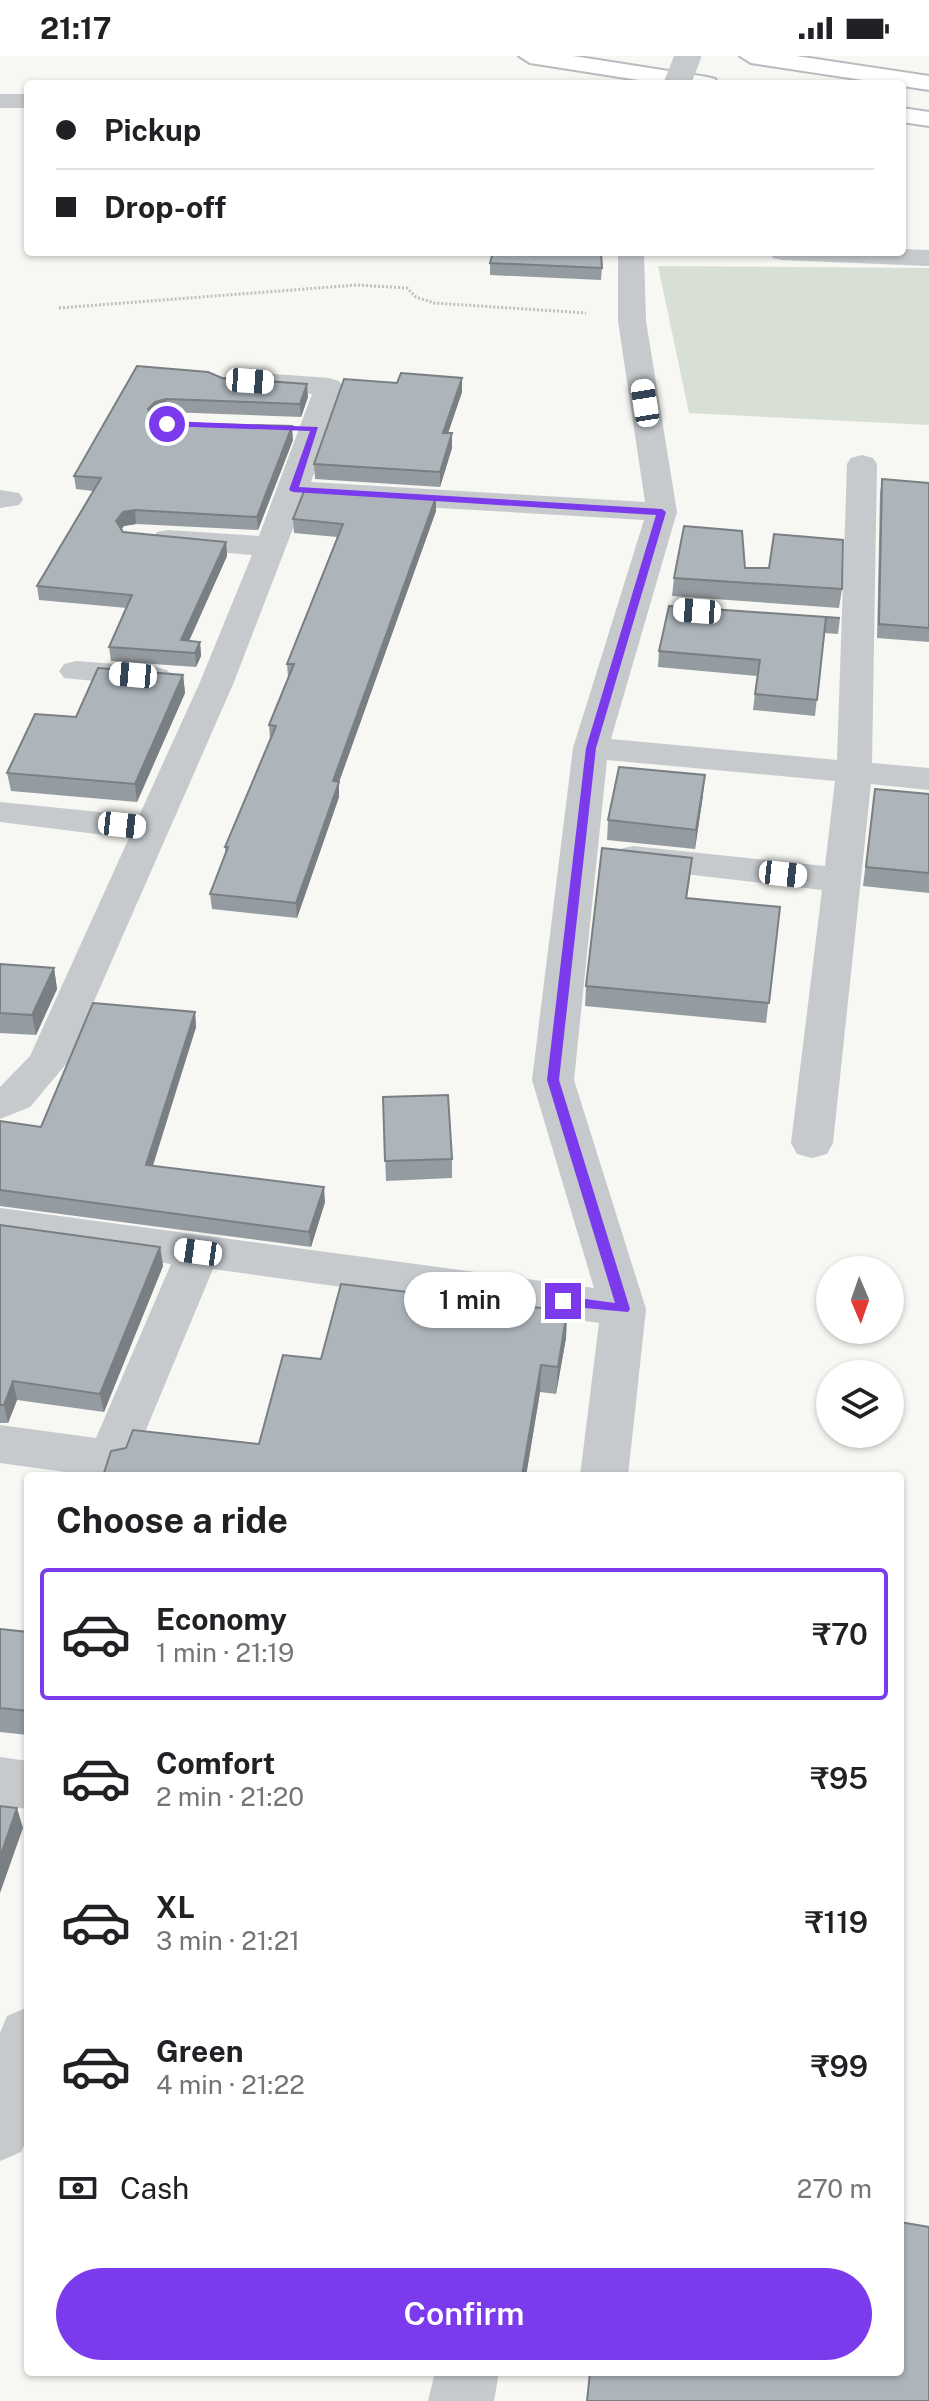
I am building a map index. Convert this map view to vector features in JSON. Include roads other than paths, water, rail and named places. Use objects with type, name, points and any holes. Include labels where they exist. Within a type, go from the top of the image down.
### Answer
[{"type":"highway","points":[[530,56],[682,80]]},
{"type":"highway","points":[[751,56],[929,83]]},
{"type":"highway","points":[[906,116],[929,119]]},
{"type":"street","points":[[679,80],[688,56]]},
{"type":"street","points":[[0,101],[24,101]]},
{"type":"street","points":[[604,1472],[623,1309],[553,1080],[591,748],[650,607],[662,512],[631,315],[631,256]]},
{"type":"street","points":[[880,256],[929,258]]},
{"type":"street","points":[[0,1105],[15,1097],[47,1063],[217,682],[273,547],[329,387],[223,379]]},
{"type":"street","points":[[285,428],[315,429]]},
{"type":"street","points":[[812,1143],[854,772],[840,621],[862,464]]},
{"type":"street","points":[[293,490],[662,512]]},
{"type":"street","points":[[136,536],[273,547]]},
{"type":"street","points":[[76,671],[217,682]]},
{"type":"street","points":[[591,748],[929,779]]},
{"type":"street","points":[[5,812],[152,829]]},
{"type":"street","points":[[579,851],[842,880]]},
{"type":"street","points":[[0,1224],[623,1309]]},
{"type":"street","points":[[0,1444],[111,1459],[198,1252]]},
{"type":"street","points":[[0,1781],[24,1784]]},
{"type":"street","points":[[0,2016],[24,2018]]},
{"type":"street","points":[[0,2131],[24,2050]]},
{"type":"street","points":[[461,2401],[466,2376]]}]
